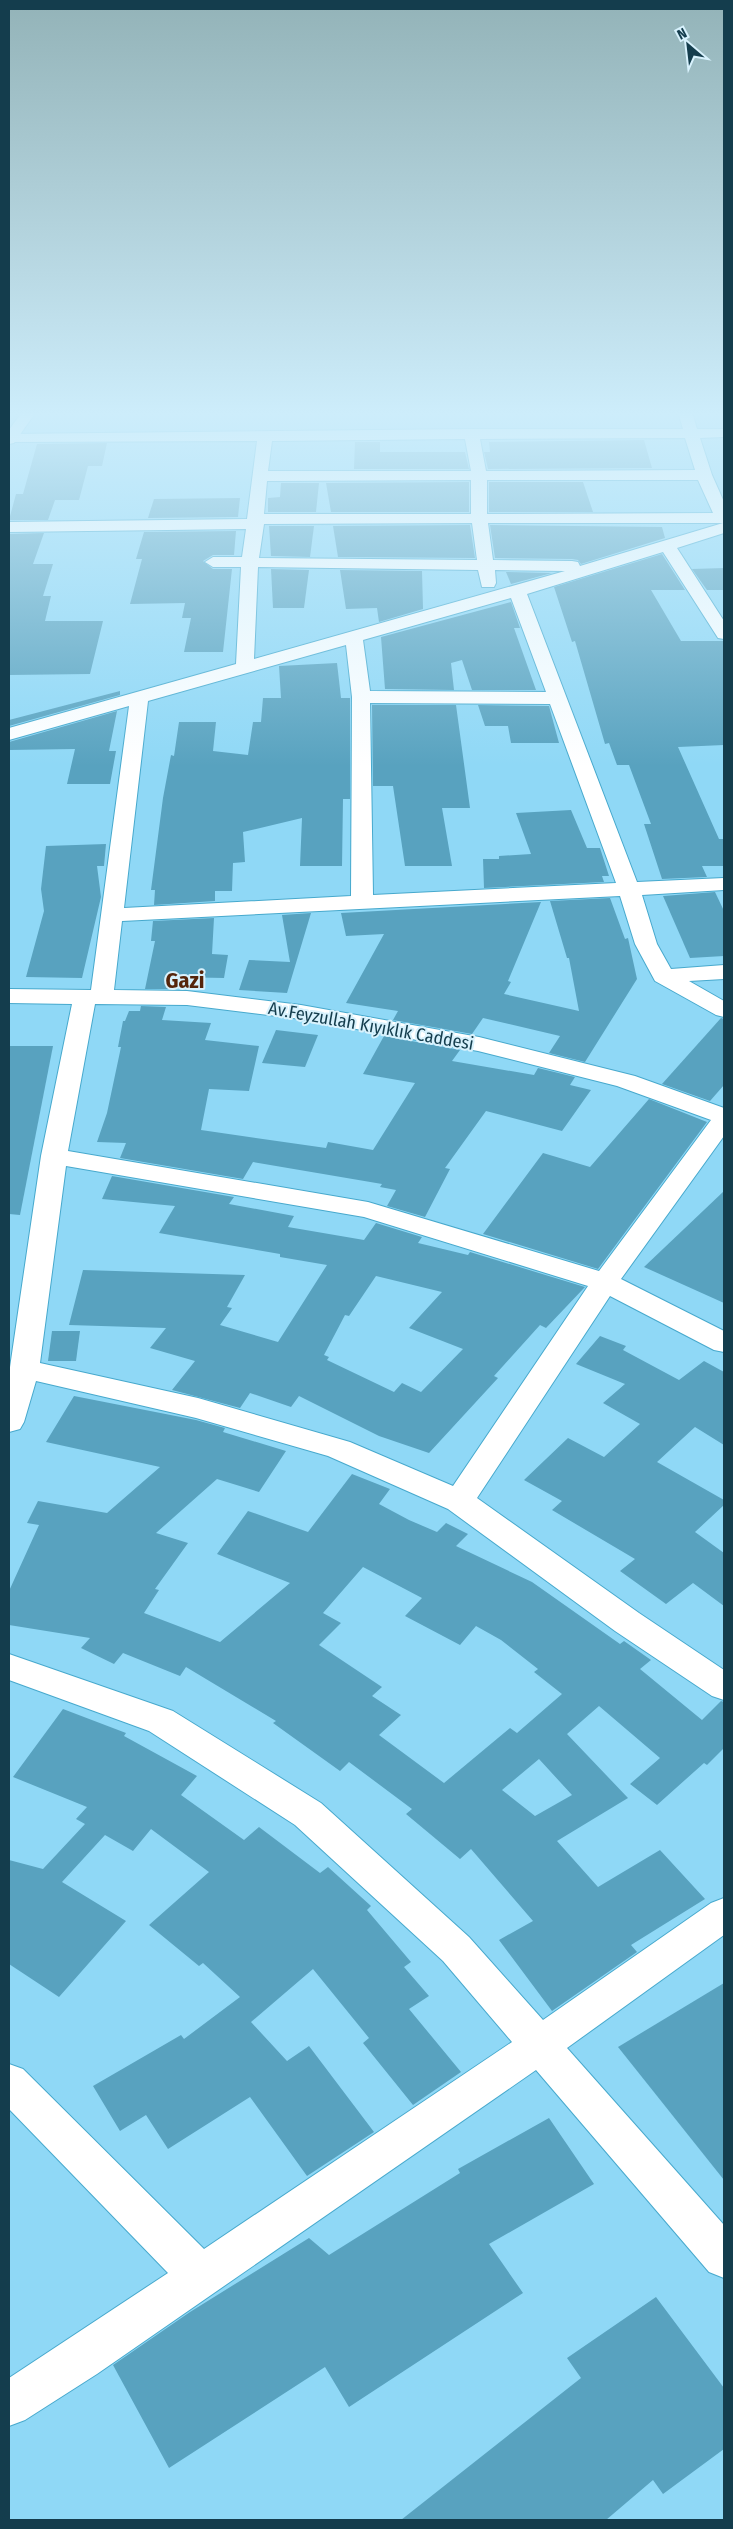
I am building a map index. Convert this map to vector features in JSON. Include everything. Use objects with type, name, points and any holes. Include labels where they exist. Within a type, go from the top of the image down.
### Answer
[{"type":"street","points":[[245,668],[250,562],[255,530]]},
{"type":"street","points":[[481,530],[490,598]]},
{"type":"street","points":[[9,734],[517,591],[668,547],[718,530]]},
{"type":"street","points":[[668,547],[724,634]]},
{"type":"street","points":[[213,562],[599,566]]},
{"type":"street","points":[[517,591],[628,888],[646,944],[663,976],[724,1010]]},
{"type":"street","points":[[354,637],[361,696],[362,902]]},
{"type":"street","points":[[361,696],[557,698]]},
{"type":"street","points":[[9,1422],[24,1369],[54,1156],[113,914],[139,698]]},
{"type":"street","points":[[113,914],[724,884]]},
{"type":"street","points":[[663,976],[724,972]]},
{"type":"street","name":"Av.Feyzullah Kıyıklık Caddesi","points":[[9,996],[197,999],[301,1012],[479,1044],[626,1081],[724,1118]]},
{"type":"street","points":[[459,1501],[605,1282],[724,1118]]},
{"type":"street","points":[[54,1156],[368,1210],[605,1282],[724,1343]]},
{"type":"street","points":[[24,1369],[198,1408],[339,1449],[459,1501],[627,1622],[724,1687]]},
{"type":"street","points":[[9,1667],[161,1721],[308,1814],[456,1948],[724,2257]]},
{"type":"street","points":[[9,2404],[81,2358],[540,2045],[724,1914]]},
{"type":"street","points":[[9,2082],[200,2276]]},
{"type":"building","points":[[269,530],[313,530],[310,557],[271,556]]},
{"type":"building","points":[[334,530],[471,530],[475,558],[338,557]]},
{"type":"building","points":[[491,530],[663,530],[665,538],[581,564],[578,560],[572,559],[495,558]]},
{"type":"building","points":[[236,531],[234,555],[213,555],[203,561],[213,569],[232,569],[223,652],[184,652],[191,618],[182,618],[185,603],[130,604],[142,559],[136,559],[144,532]]},
{"type":"building","points":[[44,533],[33,564],[53,564],[43,596],[51,596],[45,621],[103,621],[90,674],[9,675],[9,534]]},
{"type":"building","points":[[662,554],[685,590],[651,590],[681,641],[724,641],[724,745],[678,747],[719,839],[724,839],[724,866],[702,866],[707,877],[662,879],[644,824],[651,824],[629,765],[617,765],[609,743],[605,744],[575,641],[572,642],[554,587]]},
{"type":"building","points":[[724,568],[724,590],[707,590],[692,569]]},
{"type":"building","points":[[271,569],[309,570],[304,608],[273,608]]},
{"type":"building","points":[[340,570],[422,571],[423,609],[379,622],[377,608],[346,609]]},
{"type":"building","points":[[506,572],[552,573],[511,584]]},
{"type":"building","points":[[511,602],[520,628],[514,628],[536,690],[472,690],[462,660],[451,663],[454,690],[385,689],[381,637]]},
{"type":"building","points":[[337,663],[341,698],[350,698],[350,799],[343,799],[342,866],[300,866],[302,818],[243,832],[245,862],[233,863],[232,891],[215,891],[215,901],[154,905],[155,890],[151,890],[163,798],[171,755],[174,756],[179,722],[216,722],[213,751],[248,755],[253,722],[261,722],[263,698],[281,698],[279,666]]},
{"type":"building","points":[[120,691],[120,695],[9,726],[9,720]]},
{"type":"building","points":[[372,705],[456,705],[470,808],[442,808],[452,866],[405,866],[393,786],[373,786]]},
{"type":"building","points":[[478,705],[549,706],[559,743],[511,743],[508,726],[485,726]]},
{"type":"building","points":[[117,711],[109,751],[116,751],[110,784],[67,784],[75,749],[9,750],[9,742]]},
{"type":"building","points":[[571,810],[587,848],[600,848],[609,876],[602,876],[604,882],[484,888],[483,859],[499,859],[499,856],[531,854],[516,813]]},
{"type":"building","points":[[106,844],[104,866],[97,866],[101,897],[82,978],[26,977],[44,911],[41,889],[46,846]]},
{"type":"building","points":[[715,892],[724,911],[724,956],[690,958],[663,896]]},
{"type":"building","points":[[610,898],[625,939],[628,938],[637,979],[585,1062],[549,1053],[560,1036],[483,1018],[472,1034],[393,1020],[398,1011],[346,1003],[384,934],[346,936],[341,913],[541,902],[508,981],[511,982],[504,994],[579,1011],[569,958],[567,958],[550,901]]},
{"type":"building","points":[[311,913],[287,993],[239,990],[249,960],[290,962],[282,915]]},
{"type":"building","points":[[214,918],[212,954],[228,955],[224,978],[175,977],[171,989],[145,989],[155,941],[151,941],[153,921]]},
{"type":"building","points":[[141,1006],[166,1007],[162,1020],[211,1023],[205,1040],[259,1046],[249,1091],[209,1089],[201,1130],[326,1148],[328,1142],[373,1150],[415,1083],[363,1074],[384,1036],[460,1050],[452,1061],[534,1075],[538,1068],[575,1077],[570,1085],[591,1090],[562,1131],[486,1111],[445,1168],[450,1169],[425,1217],[387,1206],[396,1190],[380,1187],[382,1184],[253,1162],[243,1179],[120,1158],[126,1143],[97,1142],[107,1113],[121,1047],[118,1047],[123,1021],[125,1021],[129,1011],[140,1011]]},
{"type":"building","points":[[721,1018],[724,1019],[724,1085],[710,1101],[662,1084]]},
{"type":"building","points":[[276,1030],[318,1035],[305,1067],[262,1063]]},
{"type":"building","points":[[9,1046],[53,1046],[20,1215],[9,1214]]},
{"type":"building","points":[[649,1099],[707,1122],[598,1269],[483,1234],[543,1153],[590,1167]]},
{"type":"building","points":[[112,1176],[234,1197],[229,1204],[294,1216],[288,1227],[364,1240],[376,1223],[422,1237],[418,1243],[468,1255],[470,1252],[585,1287],[546,1328],[540,1325],[494,1376],[498,1378],[429,1453],[379,1436],[299,1396],[291,1407],[250,1393],[240,1408],[172,1390],[195,1361],[150,1348],[166,1328],[69,1325],[83,1270],[245,1275],[227,1307],[232,1308],[220,1325],[278,1342],[327,1265],[280,1257],[280,1254],[159,1233],[175,1206],[102,1199]],"holes":[[[376,1276],[442,1292],[409,1328],[463,1349],[421,1392],[402,1383],[394,1392],[327,1360],[329,1357],[324,1355],[345,1315],[349,1316]]]},
{"type":"building","points":[[724,1191],[724,1303],[644,1267]]},
{"type":"building","points":[[52,1331],[80,1331],[76,1361],[48,1361]]},
{"type":"building","points":[[600,1336],[626,1346],[623,1350],[679,1380],[704,1361],[724,1372],[724,1445],[695,1427],[657,1462],[724,1500],[724,1505],[695,1532],[724,1553],[724,1606],[693,1583],[666,1604],[620,1571],[635,1559],[552,1510],[562,1501],[524,1480],[568,1438],[604,1457],[640,1424],[603,1403],[625,1384],[576,1364]]},
{"type":"building","points":[[74,1396],[196,1420],[225,1428],[223,1432],[286,1451],[259,1492],[217,1479],[156,1533],[188,1543],[155,1589],[159,1590],[144,1613],[220,1642],[290,1583],[217,1554],[248,1511],[308,1532],[352,1474],[390,1489],[379,1504],[437,1532],[446,1523],[468,1534],[456,1546],[532,1582],[620,1644],[624,1641],[651,1660],[640,1669],[702,1720],[721,1701],[724,1702],[724,1748],[707,1765],[704,1763],[657,1805],[630,1784],[660,1758],[599,1706],[567,1734],[628,1798],[557,1841],[598,1887],[660,1850],[705,1899],[631,1945],[637,1952],[552,2011],[499,1940],[533,1921],[471,1849],[460,1859],[406,1814],[412,1809],[349,1762],[340,1771],[273,1723],[276,1721],[186,1667],[180,1676],[123,1653],[114,1664],[81,1648],[90,1638],[9,1625],[9,1591],[39,1525],[27,1523],[38,1501],[107,1513],[160,1467],[46,1442]],"holes":[[[363,1567],[422,1598],[405,1616],[460,1645],[476,1626],[501,1640],[538,1669],[534,1672],[562,1694],[517,1733],[510,1728],[444,1783],[379,1735],[401,1715],[372,1696],[382,1687],[319,1645],[341,1623],[323,1613]],[[539,1759],[572,1795],[535,1816],[502,1790]]]},
{"type":"building","points":[[63,1709],[126,1733],[124,1736],[197,1776],[181,1795],[244,1840],[259,1827],[320,1873],[328,1867],[371,1906],[367,1910],[411,1962],[404,1967],[429,1996],[409,2009],[461,2072],[413,2105],[363,2043],[369,2038],[313,1969],[251,2022],[287,2061],[309,2046],[374,2132],[307,2176],[250,2097],[168,2149],[146,2115],[120,2131],[93,2086],[181,2035],[184,2039],[240,1997],[203,1963],[199,1966],[149,1925],[209,1872],[151,1829],[133,1851],[105,1835],[62,1882],[126,1921],[59,1997],[9,1964],[9,1860],[43,1869],[85,1824],[76,1819],[87,1807],[13,1777]]},
{"type":"building","points":[[724,1983],[724,2180],[618,2047]]},
{"type":"building","points":[[549,2118],[594,2184],[489,2244],[523,2293],[349,2407],[325,2367],[169,2468],[113,2365],[190,2312],[309,2238],[329,2255],[460,2173],[458,2169]]},
{"type":"building","points":[[656,2297],[724,2388],[724,2449],[663,2494],[653,2480],[606,2520],[401,2520],[581,2378],[567,2358]]},
{"type":"district","name":"Gazi","points":[[185,980]]}]
